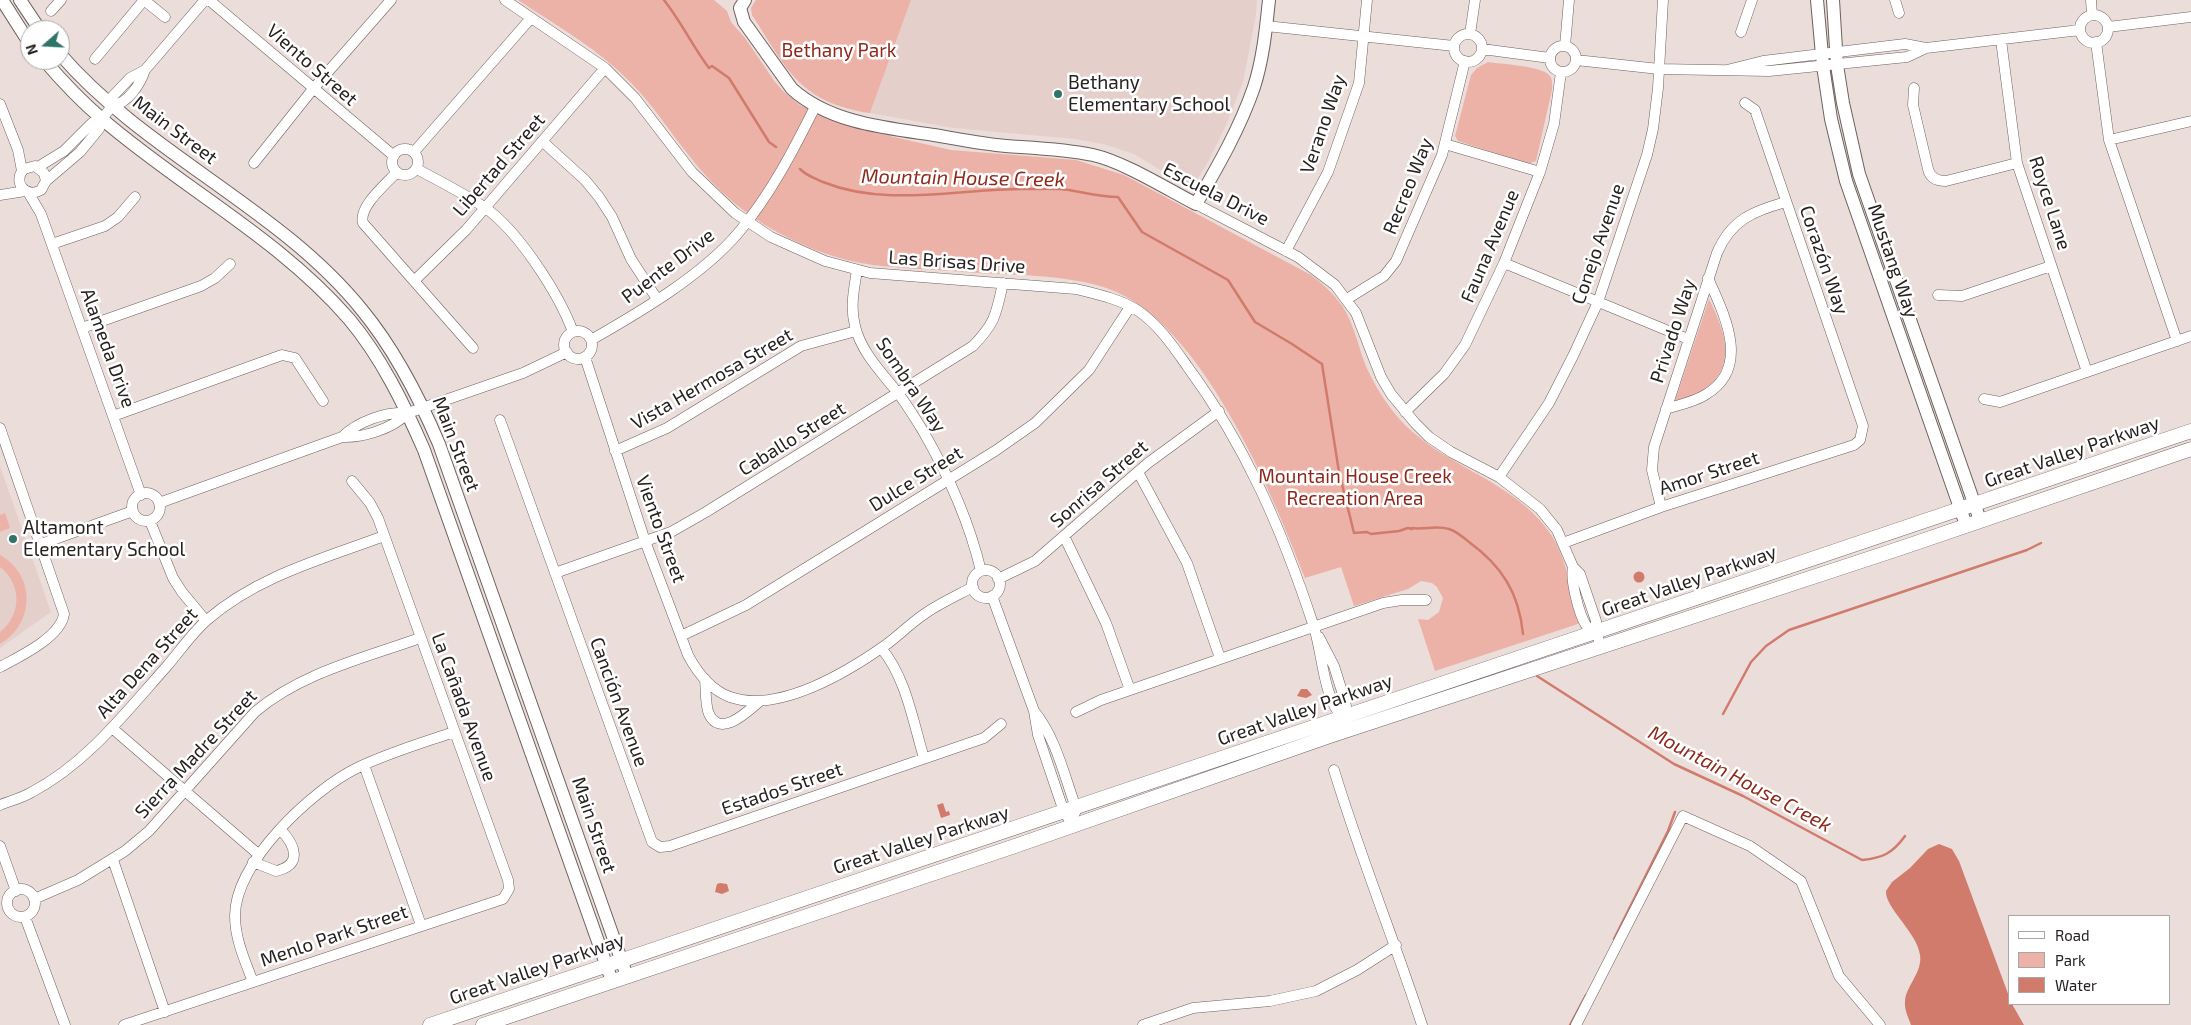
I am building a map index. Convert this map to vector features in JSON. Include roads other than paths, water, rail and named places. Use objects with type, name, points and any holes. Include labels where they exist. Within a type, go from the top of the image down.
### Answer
[{"type":"main road","name":"Great Valley Parkway","points":[[430,1025],[2191,431]]},
{"type":"main road","name":"Great Valley Parkway","points":[[483,1025],[1074,826],[1330,736],[1966,526],[2191,448]]},
{"type":"main road","points":[[1330,736],[1340,724],[1342,717]]},
{"type":"street","points":[[2,0],[20,28]]},
{"type":"street","points":[[20,0],[33,20]]},
{"type":"street","points":[[51,12],[61,0]]},
{"type":"street","points":[[94,59],[144,0],[165,17]]},
{"type":"street","points":[[2,195],[26,191],[37,192],[90,141],[99,129],[102,119],[112,106],[121,104],[131,93],[142,78],[145,70],[206,0]]},
{"type":"street","name":"Viento Street","points":[[209,0],[394,156]]},
{"type":"street","points":[[254,163],[313,89],[391,0]]},
{"type":"street","name":"Las Brisas Drive","points":[[505,0],[605,68],[635,98],[692,172],[746,222],[771,236],[825,261],[870,273],[1076,289],[1102,295],[1130,307],[1148,319],[1166,338],[1219,411],[1258,482],[1284,540],[1314,627],[1334,666],[1346,706],[1342,717]]},
{"type":"street","name":"Escuela Drive","points":[[745,0],[740,8],[741,15],[750,32],[792,89],[801,97],[816,105],[855,121],[882,127],[1004,146],[1095,155],[1122,166],[1196,204],[1286,251],[1317,270],[1335,285],[1356,313],[1381,377],[1405,412],[1429,437],[1451,452],[1499,477],[1540,509],[1557,530],[1573,567],[1580,574],[1596,621],[1596,632],[1601,647]]},
{"type":"street","points":[[1196,204],[1237,130],[1254,86],[1266,26],[1269,0]]},
{"type":"street","name":"Verano Way","points":[[1286,251],[1328,172],[1359,84],[1367,0]]},
{"type":"street","points":[[1470,34],[1475,0]]},
{"type":"street","points":[[1564,46],[1569,0]]},
{"type":"street","name":"Conejo Avenue","points":[[1499,477],[1549,403],[1598,302],[1647,155],[1654,120],[1663,0]]},
{"type":"street","points":[[1741,32],[1752,0]]},
{"type":"street","name":"Mustang Way","points":[[1817,0],[1822,60],[1831,118],[1846,181],[1966,526]]},
{"type":"street","name":"Mustang Way","points":[[1833,0],[1837,59],[1849,135],[1871,214],[1980,520]]},
{"type":"street","points":[[1895,0],[1899,13]]},
{"type":"street","points":[[2091,0],[2092,15]]},
{"type":"street","points":[[2092,15],[2105,19],[2108,27],[2104,39],[2096,42],[2084,38],[2080,30],[2085,18],[2092,15]]},
{"type":"street","points":[[2108,27],[2191,17]]},
{"type":"street","points":[[414,152],[531,18]]},
{"type":"street","points":[[1266,26],[1363,38],[1454,46]]},
{"type":"street","points":[[1576,60],[1659,69],[1727,70],[1762,60],[1907,57],[1926,48],[2080,30]]},
{"type":"street","points":[[1470,34],[1480,41],[1482,49],[1478,57],[1470,62],[1465,61],[1456,54],[1454,46],[1458,38],[1470,34]]},
{"type":"street","name":"Royce Lane","points":[[2002,40],[2017,163],[2087,372]]},
{"type":"street","points":[[2096,42],[2109,140],[2177,341]]},
{"type":"street","points":[[1564,46],[1574,52],[1576,60],[1570,71],[1561,72],[1552,66],[1550,58],[1557,48],[1564,46]]},
{"type":"street","points":[[1482,49],[1550,58]]},
{"type":"street","name":"Recreo Way","points":[[1347,299],[1384,276],[1396,261],[1442,155],[1465,61]]},
{"type":"street","name":"Main Street","points":[[70,64],[112,106],[293,242],[332,277],[362,310],[401,366],[423,407],[439,444],[627,976]]},
{"type":"street","name":"Libertad Street","points":[[415,280],[466,230],[605,68]]},
{"type":"street","name":"Main Street","points":[[52,70],[102,119],[283,255],[321,289],[350,320],[387,374],[408,413],[424,450],[612,981]]},
{"type":"street","name":"Fauna Avenue","points":[[1405,412],[1444,374],[1465,345],[1504,262],[1540,172],[1554,124],[1561,72]]},
{"type":"street","points":[[1914,88],[1913,105],[1928,169],[1933,178],[1946,181],[2017,163]]},
{"type":"street","name":"Corazón Way","points":[[1744,103],[1755,110],[1863,426],[1862,434]]},
{"type":"street","points":[[0,104],[18,150],[20,185],[26,191]]},
{"type":"street","name":"Puente Drive","points":[[591,340],[657,299],[714,257],[746,222],[767,194],[816,105]]},
{"type":"street","points":[[2,195],[28,167],[36,167],[64,150],[92,123],[102,119]]},
{"type":"street","points":[[2109,140],[2191,121]]},
{"type":"street","points":[[542,142],[585,180],[599,197],[612,217],[631,259],[657,299]]},
{"type":"street","points":[[1445,144],[1540,172]]},
{"type":"street","points":[[403,149],[414,152],[419,160],[417,169],[406,176],[397,172],[392,163],[394,156],[403,149]]},
{"type":"street","points":[[18,150],[44,173],[45,184]]},
{"type":"street","points":[[417,169],[485,208],[505,226],[533,260],[567,315],[573,332]]},
{"type":"street","points":[[397,172],[364,208],[361,216],[363,223],[473,348]]},
{"type":"street","name":"Alameda Drive","points":[[41,214],[45,184]]},
{"type":"street","name":"Alameda Drive","points":[[26,191],[41,214],[141,495]]},
{"type":"street","points":[[52,244],[104,226],[118,217],[135,197]]},
{"type":"street","name":"Privado Way","points":[[1661,508],[1651,461],[1688,339],[1719,248],[1729,230],[1758,210],[1786,202]]},
{"type":"street","points":[[1504,262],[1688,339]]},
{"type":"street","points":[[82,328],[201,286],[215,278],[230,264]]},
{"type":"street","points":[[1938,295],[1962,296],[2051,266]]},
{"type":"street","name":"Sombra Way","points":[[858,270],[852,306],[856,331],[864,349],[923,431],[949,479],[967,519],[981,571]]},
{"type":"street","points":[[1666,410],[1704,396],[1712,391],[1719,385],[1730,366],[1730,333],[1708,278]]},
{"type":"street","name":"Caballo Street","points":[[555,573],[670,532],[706,512],[973,346],[987,332],[996,312],[1003,283]]},
{"type":"street","name":"Dulce Street","points":[[681,636],[746,605],[1036,423],[1089,370],[1130,307]]},
{"type":"street","name":"Vista Hermosa Street","points":[[615,451],[667,428],[801,346],[856,331]]},
{"type":"street","points":[[573,332],[584,332],[591,340],[590,351],[585,357],[576,358],[567,352],[565,340],[573,332]]},
{"type":"street","points":[[1984,399],[2000,402],[2191,336]]},
{"type":"street","points":[[159,503],[342,437],[356,438],[400,421],[408,413],[523,373],[567,352]]},
{"type":"street","points":[[113,416],[282,355],[295,358],[323,401]]},
{"type":"street","name":"Viento Street","points":[[585,357],[645,541],[681,636],[696,669],[712,686],[730,697],[760,701]]},
{"type":"street","name":"Sonrisa Street","points":[[998,579],[1036,561],[1138,472],[1219,411]]},
{"type":"street","name":"Canción Avenue","points":[[500,420],[652,842]]},
{"type":"street","points":[[0,428],[64,614],[63,622],[49,637],[0,667]]},
{"type":"street","name":"Amor Street","points":[[1563,543],[1661,508],[1854,445],[1860,440],[1862,434]]},
{"type":"street","points":[[1138,472],[1186,563],[1207,617],[1220,658]]},
{"type":"street","name":"La Cañada Avenue","points":[[352,481],[370,503],[384,536],[508,880],[509,889]]},
{"type":"street","points":[[141,495],[153,495],[159,503],[158,514],[150,521],[138,518],[133,511],[134,500],[141,495]]},
{"type":"street","points":[[41,544],[133,511]]},
{"type":"street","points":[[150,521],[173,578],[206,621]]},
{"type":"street","name":"Alta Dena Street","points":[[0,805],[31,793],[62,774],[85,755],[112,728],[206,621],[257,584],[286,571],[384,536]]},
{"type":"street","points":[[1064,536],[1106,623],[1130,690]]},
{"type":"street","points":[[981,571],[992,572],[998,579],[998,591],[992,596],[980,596],[972,588],[974,577],[981,571]]},
{"type":"street","points":[[705,679],[708,713],[722,724],[736,720],[760,701],[797,694],[840,674],[881,648],[924,614],[972,588]]},
{"type":"street","points":[[992,596],[1034,711],[1051,738],[1074,826]]},
{"type":"street","points":[[1076,712],[1130,690],[1220,658],[1383,603],[1402,600],[1426,600]]},
{"type":"street","name":"Sierra Madre Street","points":[[34,899],[78,880],[112,860],[149,831],[255,712],[274,697],[318,674],[420,638]]},
{"type":"street","points":[[881,648],[894,668],[907,702],[924,758]]},
{"type":"street","name":"Estados Street","points":[[652,842],[660,847],[670,846],[984,738],[1001,724]]},
{"type":"street","points":[[112,728],[185,791],[256,858],[276,871],[290,865],[294,859],[292,843],[281,830]]},
{"type":"street","points":[[253,982],[237,933],[235,915],[241,884],[256,858],[304,805],[337,779],[364,765],[454,732]]},
{"type":"street","points":[[364,765],[421,925]]},
{"type":"street","points":[[1334,770],[1348,815],[1396,945],[1422,1025]]},
{"type":"street","points":[[1576,1025],[1683,816],[1750,846],[1801,881],[1839,976],[1880,1025]]},
{"type":"street","points":[[0,846],[16,890]]},
{"type":"street","points":[[112,860],[165,1012]]},
{"type":"street","name":"Menlo Park Street","points":[[124,1025],[503,899],[509,889]]},
{"type":"street","points":[[16,890],[27,891],[34,899],[32,912],[24,917],[16,916],[4,910],[9,898],[16,890]]},
{"type":"street","points":[[24,917],[64,1025]]},
{"type":"street","points":[[1143,1025],[1193,1008],[1270,1001],[1316,991],[1357,970],[1396,945]]},
{"type":"water","points":[[1639,571],[1645,577],[1639,583],[1633,577]]},
{"type":"water","points":[[1301,689],[1307,689],[1312,695],[1306,698],[1297,696]]},
{"type":"water","points":[[943,803],[946,812],[949,811],[950,815],[941,818],[937,805]]},
{"type":"water","points":[[1939,844],[1952,849],[1959,861],[2008,994],[2008,1005],[2013,1005],[2024,1025],[1911,1025],[1905,1002],[1919,967],[1920,955],[1918,946],[1890,905],[1886,891],[1892,882],[1910,868],[1928,849]]},
{"type":"water","points":[[717,884],[727,884],[729,891],[722,894],[715,892]]},
{"type":"waterway","name":"Mountain House Creek","points":[[664,0],[709,68],[712,66],[729,78],[769,142],[776,147]]},
{"type":"waterway","name":"Mountain House Creek","points":[[800,169],[823,182],[847,190],[872,194],[924,195],[1002,189],[1054,189],[1118,197],[1142,232],[1228,280],[1255,322],[1322,364],[1339,472],[1354,533],[1367,532],[1371,534],[1399,531],[1408,528],[1439,527],[1457,533],[1481,551],[1500,571],[1518,606],[1523,634]]},
{"type":"waterway","points":[[1723,714],[1751,662],[1766,646],[1789,630],[2027,550],[2041,543]]},
{"type":"waterway","name":"Mountain House Creek","points":[[1537,676],[1674,764],[1743,796],[1862,860],[1886,854],[1896,847],[1905,836]]},
{"type":"waterway","points":[[1614,939],[1668,831],[1675,812]]},
{"type":"waterway","points":[[1570,1025],[1586,995]]},
{"type":"place","name":"Bethany Elementary School","points":[[1058,94]]},
{"type":"place","name":"Altamont Elementary School","points":[[13,539]]},
{"type":"park label","name":"Bethany Park","points":[[839,51]]},
{"type":"park label","name":"Mountain House Creek Recreation Area","points":[[1355,488]]}]
